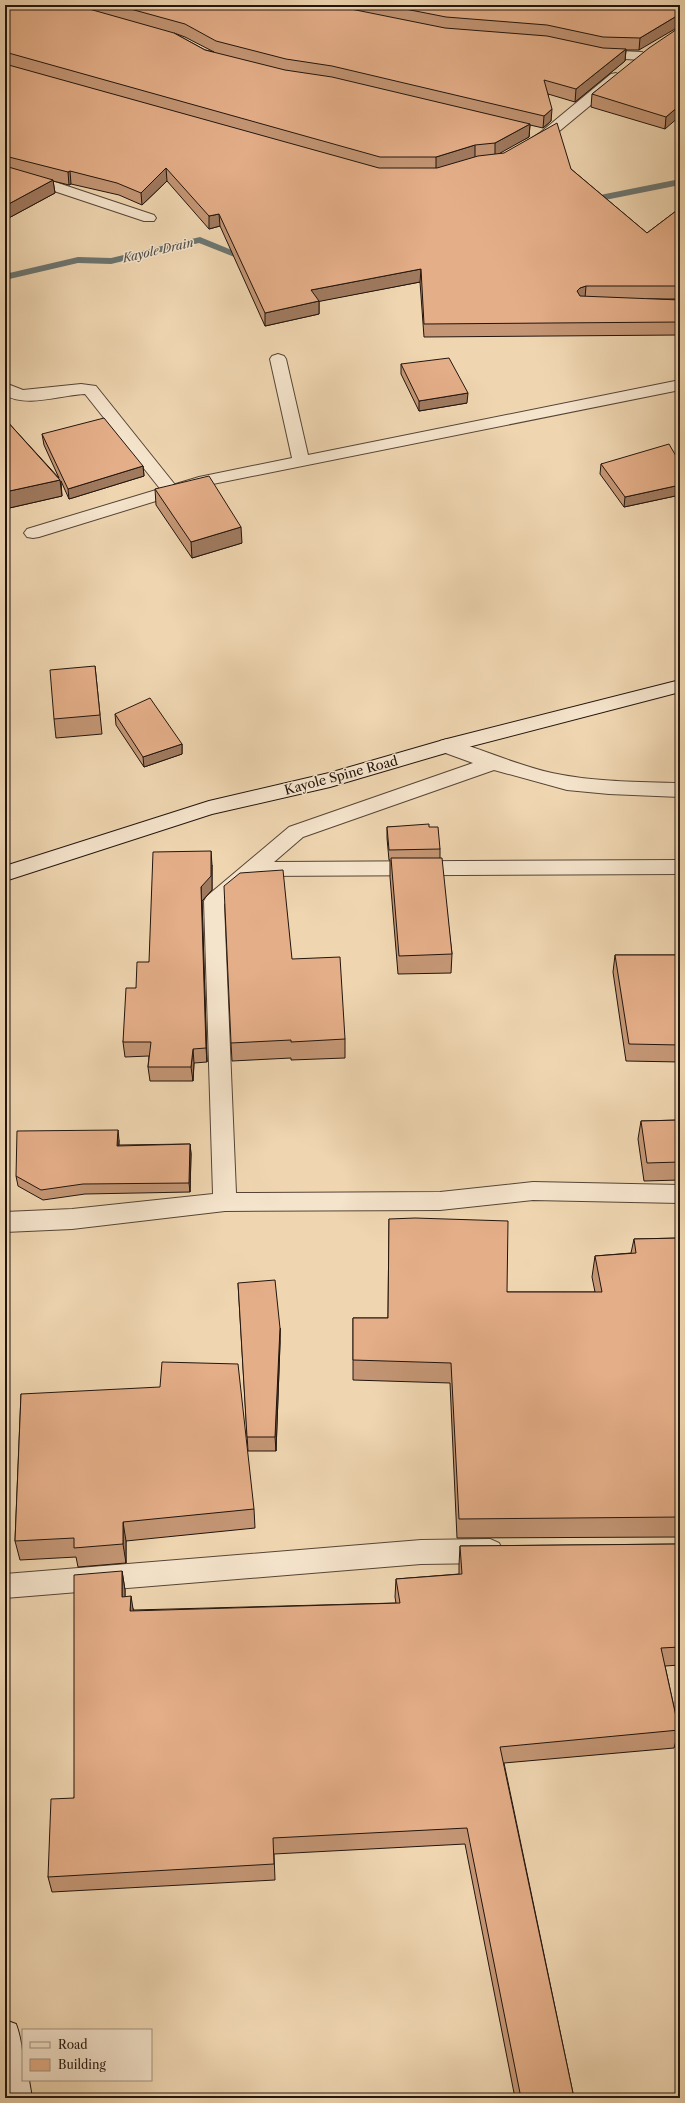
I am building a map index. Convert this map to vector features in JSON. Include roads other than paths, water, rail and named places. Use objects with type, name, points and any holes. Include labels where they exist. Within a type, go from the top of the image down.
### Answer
[{"type":"street","points":[[519,150],[546,135],[642,56],[655,48]]},
{"type":"street","points":[[581,51],[602,55],[642,56]]},
{"type":"street","points":[[522,130],[546,135]]},
{"type":"street","points":[[5,173],[50,184],[149,218]]},
{"type":"street","points":[[278,359],[301,461]]},
{"type":"street","points":[[33,533],[205,481],[680,385]]},
{"type":"street","points":[[5,388],[15,394],[34,395],[76,389],[90,389],[171,491]]},
{"type":"street","name":"Kayole Spine Road","points":[[5,874],[209,808],[330,780],[447,746],[680,686]]},
{"type":"street","points":[[447,746],[493,763],[566,782],[614,788],[680,790]]},
{"type":"street","points":[[225,1202],[214,901],[296,832],[493,763]]},
{"type":"street","points":[[253,869],[680,868]]},
{"type":"street","points":[[5,1222],[72,1219],[225,1202],[440,1201],[533,1191],[680,1194]]},
{"type":"street","points":[[5,1586],[420,1552],[515,1551]]},
{"type":"street","points":[[5,2035],[17,2098]]},
{"type":"waterway","name":"Kayole Drain","points":[[585,201],[680,182]]},
{"type":"waterway","name":"Kayole Drain","points":[[5,277],[78,260],[111,261],[200,240],[251,260]]}]
